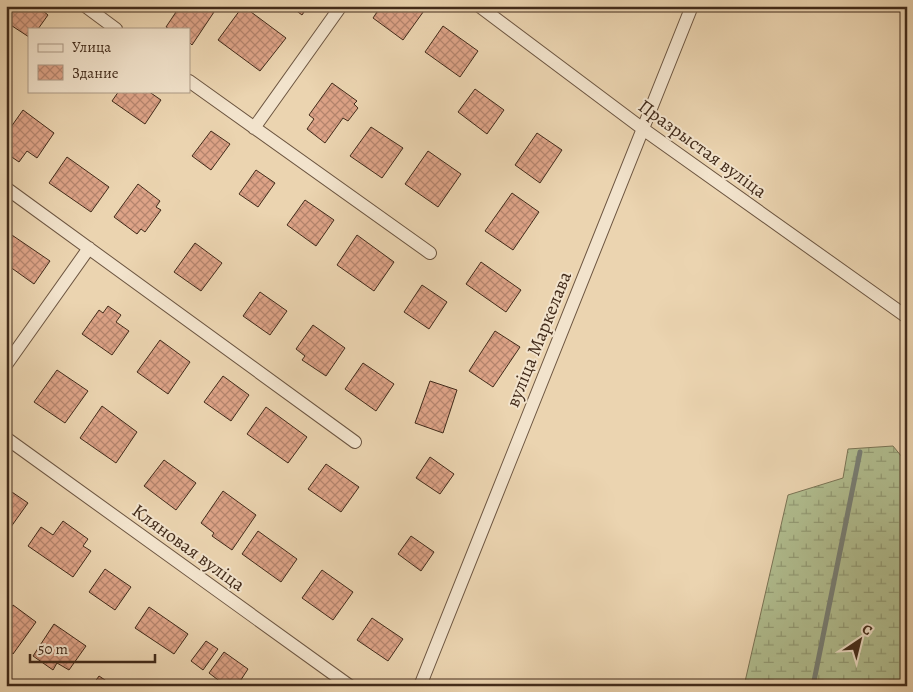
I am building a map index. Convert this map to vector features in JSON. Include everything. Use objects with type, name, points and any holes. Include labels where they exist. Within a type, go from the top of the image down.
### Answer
[{"type":"street","points":[[84,6],[115,28]]},
{"type":"street","points":[[254,128],[341,6]]},
{"type":"street","name":"Празрыстая вуліца","points":[[479,6],[643,128],[907,317]]},
{"type":"street","name":"вуліца Маркелава","points":[[420,686],[692,6]]},
{"type":"street","points":[[190,82],[430,253]]},
{"type":"street","points":[[6,188],[355,442]]},
{"type":"street","points":[[6,365],[89,248]]},
{"type":"street","name":"Кляновая вуліца","points":[[6,438],[350,686]]},
{"type":"green space","points":[[893,446],[907,463],[907,686],[744,686],[788,495],[843,478],[848,449]]},
{"type":"building","points":[[11,6],[37,6],[48,15],[39,28],[28,28],[28,36],[6,22],[6,13]]},
{"type":"building","points":[[180,6],[205,6],[214,12],[192,45],[190,43],[190,28],[166,27]]},
{"type":"building","points":[[243,6],[286,38],[260,71],[218,40]]},
{"type":"building","points":[[290,6],[308,6],[302,15]]},
{"type":"building","points":[[381,6],[424,6],[426,8],[403,40],[373,18]]},
{"type":"building","points":[[443,26],[478,51],[460,77],[425,52]]},
{"type":"building","points":[[332,83],[357,101],[354,104],[358,108],[348,121],[343,118],[325,143],[307,129],[314,119],[309,115]]},
{"type":"building","points":[[475,89],[504,110],[487,134],[458,112]]},
{"type":"building","points":[[118,92],[149,92],[161,100],[145,124],[112,101]]},
{"type":"building","points":[[23,110],[54,133],[37,158],[27,151],[19,162],[6,153],[6,134]]},
{"type":"building","points":[[371,127],[403,148],[382,178],[350,156]]},
{"type":"building","points":[[211,131],[230,144],[211,170],[192,156]]},
{"type":"building","points":[[537,133],[562,150],[540,183],[515,165]]},
{"type":"building","points":[[428,151],[461,174],[438,207],[405,184]]},
{"type":"building","points":[[67,157],[109,187],[91,212],[49,183]]},
{"type":"building","points":[[256,170],[275,183],[258,207],[239,194]]},
{"type":"building","points":[[138,184],[160,201],[156,207],[161,210],[145,232],[141,229],[137,234],[114,217]]},
{"type":"building","points":[[512,193],[539,212],[513,250],[485,231]]},
{"type":"building","points":[[305,200],[334,220],[316,246],[287,225]]},
{"type":"building","points":[[6,231],[50,261],[34,284],[6,264]]},
{"type":"building","points":[[357,235],[394,262],[374,291],[337,265]]},
{"type":"building","points":[[195,243],[222,263],[201,291],[174,272]]},
{"type":"building","points":[[481,262],[521,290],[506,312],[466,284]]},
{"type":"building","points":[[422,285],[447,302],[429,329],[404,312]]},
{"type":"building","points":[[260,292],[287,311],[270,335],[243,316]]},
{"type":"building","points":[[108,306],[121,315],[116,322],[129,331],[112,355],[82,334],[99,310],[103,313]]},
{"type":"building","points":[[313,325],[345,348],[326,376],[302,360],[305,356],[296,349]]},
{"type":"building","points":[[495,331],[520,347],[493,387],[469,371]]},
{"type":"building","points":[[160,340],[190,362],[168,394],[137,372]]},
{"type":"building","points":[[363,363],[394,384],[376,411],[345,389]]},
{"type":"building","points":[[57,370],[88,391],[65,423],[34,402]]},
{"type":"building","points":[[223,376],[249,395],[231,421],[204,402]]},
{"type":"building","points":[[430,381],[457,390],[443,433],[415,423]]},
{"type":"building","points":[[102,406],[137,432],[116,463],[80,438]]},
{"type":"building","points":[[266,407],[307,437],[288,463],[247,434]]},
{"type":"building","points":[[430,457],[454,474],[440,494],[416,478]]},
{"type":"building","points":[[164,460],[196,483],[176,510],[144,486]]},
{"type":"building","points":[[326,464],[359,487],[341,512],[308,489]]},
{"type":"building","points":[[6,488],[28,503],[8,531],[6,530]]},
{"type":"building","points":[[223,491],[256,515],[232,550],[212,536],[214,533],[201,523]]},
{"type":"building","points":[[63,521],[88,539],[83,546],[91,551],[73,577],[28,546],[41,527],[53,535]]},
{"type":"building","points":[[258,531],[297,559],[281,582],[242,554]]},
{"type":"building","points":[[411,536],[434,552],[421,571],[398,554]]},
{"type":"building","points":[[105,569],[131,587],[115,610],[89,592]]},
{"type":"building","points":[[322,570],[353,592],[333,620],[302,598]]},
{"type":"building","points":[[13,605],[36,622],[13,654],[6,649],[6,614]]},
{"type":"building","points":[[149,607],[188,634],[174,654],[135,628]]},
{"type":"building","points":[[372,618],[403,639],[388,661],[357,640]]},
{"type":"building","points":[[54,624],[86,646],[69,670],[57,663],[53,670],[33,656]]},
{"type":"building","points":[[206,641],[218,649],[203,670],[191,661]]},
{"type":"building","points":[[224,652],[248,669],[237,686],[226,686],[209,673]]},
{"type":"building","points":[[99,676],[114,686],[92,686]]},
{"type":"waterway","points":[[813,686],[860,452]]}]
